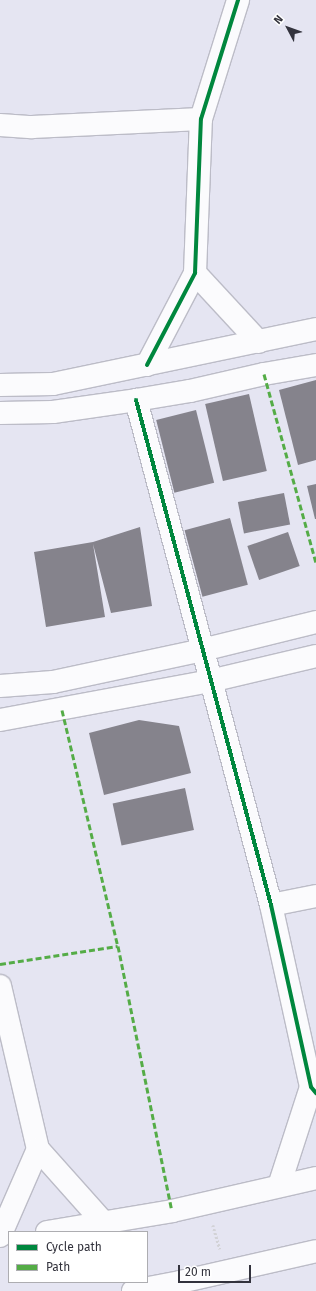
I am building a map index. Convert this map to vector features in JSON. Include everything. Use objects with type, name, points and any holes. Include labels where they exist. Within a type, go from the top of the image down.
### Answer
[{"type":"street","points":[[147,365],[195,273],[202,119],[238,0]]},
{"type":"street","points":[[0,125],[32,127],[202,119]]},
{"type":"street","points":[[195,273],[259,342]]},
{"type":"street","points":[[0,385],[53,384],[316,329]]},
{"type":"street","points":[[0,413],[53,412],[136,400],[190,391],[264,374],[316,365]]},
{"type":"street","points":[[53,384],[53,412]]},
{"type":"street","points":[[136,400],[271,905],[314,1090],[279,1186]]},
{"type":"street","points":[[0,686],[53,682],[202,650],[316,622]]},
{"type":"street","points":[[0,720],[210,681],[316,656]]},
{"type":"street","points":[[271,905],[316,896]]},
{"type":"street","points":[[0,986],[38,1149],[103,1222]]},
{"type":"street","points":[[0,1236],[38,1149]]},
{"type":"street","points":[[53,1231],[172,1212],[316,1178]]},
{"type":"street","points":[[133,1291],[182,1287],[226,1271],[316,1251]]},
{"type":"path","points":[[207,1203],[226,1271]]},
{"type":"building","points":[[316,380],[316,460],[298,465],[279,390]]},
{"type":"building","points":[[249,394],[267,471],[223,481],[205,404]]},
{"type":"building","points":[[196,410],[214,483],[174,493],[156,420]]},
{"type":"building","points":[[316,484],[316,519],[315,519],[307,486]]},
{"type":"building","points":[[284,493],[290,524],[244,533],[238,502]]},
{"type":"building","points":[[230,518],[248,585],[202,597],[185,530]]},
{"type":"building","points":[[140,527],[152,606],[111,613],[93,544],[105,617],[46,627],[34,552],[93,542]]},
{"type":"building","points":[[288,532],[300,566],[259,580],[247,546]]},
{"type":"building","points":[[139,720],[179,726],[191,773],[104,795],[89,733]]},
{"type":"building","points":[[185,788],[194,830],[122,845],[113,803]]},
{"type":"marked path","points":[[264,374],[316,563]]},
{"type":"marked path","points":[[62,710],[118,946],[172,1211]]},
{"type":"marked path","points":[[0,964],[118,946]]},
{"type":"cycle path","points":[[147,365],[195,273],[201,119],[238,0]]},
{"type":"cycle path","points":[[136,400],[271,905],[311,1087],[316,1093]]}]
